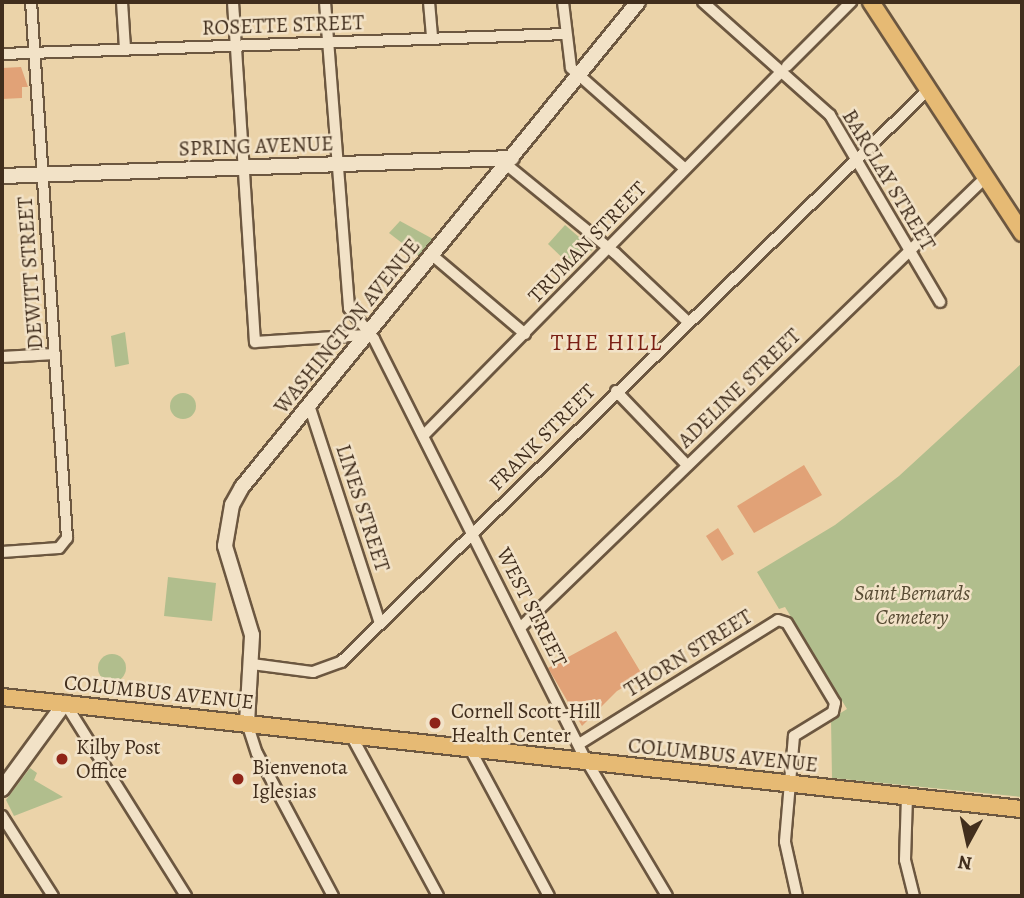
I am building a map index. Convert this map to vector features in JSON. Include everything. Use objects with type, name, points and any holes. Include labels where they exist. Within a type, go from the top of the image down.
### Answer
[{"type":"main road","name":"WASHINGTON AVENUE","points":[[247,723],[252,664],[250,623],[227,560],[227,524],[242,487],[638,2]]},
{"type":"main road","points":[[871,2],[1022,233]]},
{"type":"main road","name":"SPRING AVENUE","points":[[2,176],[336,163],[509,161]]},
{"type":"main road","name":"COLUMBUS AVENUE","points":[[2,696],[1022,809]]},
{"type":"main road","points":[[2,789],[65,703]]},
{"type":"street","name":"DEWITT STREET","points":[[2,552],[66,542],[31,2]]},
{"type":"street","points":[[122,2],[125,49]]},
{"type":"street","points":[[233,2],[256,342],[367,335]]},
{"type":"street","name":"WEST STREET","points":[[325,2],[349,308],[367,335],[374,339],[586,760],[667,896]]},
{"type":"street","points":[[429,2],[432,39]]},
{"type":"street","points":[[563,2],[571,68],[685,169]]},
{"type":"street","name":"BARCLAY STREET","points":[[703,2],[779,74],[830,115],[940,302]]},
{"type":"street","points":[[787,66],[852,2]]},
{"type":"street","name":"ROSETTE STREET","points":[[2,54],[566,34]]},
{"type":"street","name":"TRUMAN STREET","points":[[424,435],[779,74]]},
{"type":"street","name":"FRANK STREET","points":[[252,664],[323,671],[337,665],[928,90]]},
{"type":"street","points":[[509,161],[688,322]]},
{"type":"street","name":"ADELINE STREET","points":[[521,627],[986,177]]},
{"type":"street","points":[[432,255],[525,334]]},
{"type":"street","points":[[2,357],[55,354]]},
{"type":"street","points":[[616,391],[687,465]]},
{"type":"street","name":"LINES STREET","points":[[309,405],[380,623]]},
{"type":"street","name":"THORN STREET","points":[[579,744],[782,620],[835,703],[833,712],[794,736],[790,784]]},
{"type":"street","points":[[65,703],[186,896]]},
{"type":"street","points":[[247,723],[257,753],[333,896]]},
{"type":"street","points":[[351,734],[438,896]]},
{"type":"street","points":[[469,747],[549,896]]},
{"type":"street","points":[[790,784],[785,842],[797,896]]},
{"type":"street","points":[[907,796],[905,860],[914,896]]},
{"type":"street","points":[[2,816],[53,896]]},
{"type":"green space","points":[[400,221],[433,239],[419,256],[389,233]]},
{"type":"green space","points":[[565,225],[593,249],[574,269],[548,244]]},
{"type":"green space","points":[[125,332],[129,364],[115,367],[111,336]]},
{"type":"green space","name":"Saint Bernards Cemetery","points":[[1022,363],[1022,797],[832,778],[831,719],[847,709],[785,607],[779,609],[757,572],[835,525],[899,476]]},
{"type":"green space","points":[[183,393],[192,397],[196,406],[192,415],[183,419],[174,415],[170,406],[174,397]]},
{"type":"green space","points":[[168,577],[216,583],[212,621],[164,616]]},
{"type":"green space","points":[[112,654],[122,658],[126,668],[122,678],[112,682],[102,678],[98,668],[102,658]]},
{"type":"green space","points":[[30,768],[37,773],[34,780],[63,797],[14,816],[6,800]]},
{"type":"building","points":[[21,67],[28,87],[22,87],[22,98],[2,99],[2,68]]},
{"type":"building","points":[[804,465],[822,495],[754,533],[737,506]]},
{"type":"building","points":[[718,528],[734,554],[722,561],[706,536]]},
{"type":"building","points":[[616,631],[643,676],[617,691],[582,726],[548,668]]},
{"type":"place","name":"Cornell Scott-Hill Health Center","points":[[435,723]]},
{"type":"place","name":"Kilby Post Office","points":[[62,759]]},
{"type":"place","name":"Bienvenota Iglesias","points":[[238,779]]},
{"type":"district","name":"THE HILL","points":[[607,343]]}]
